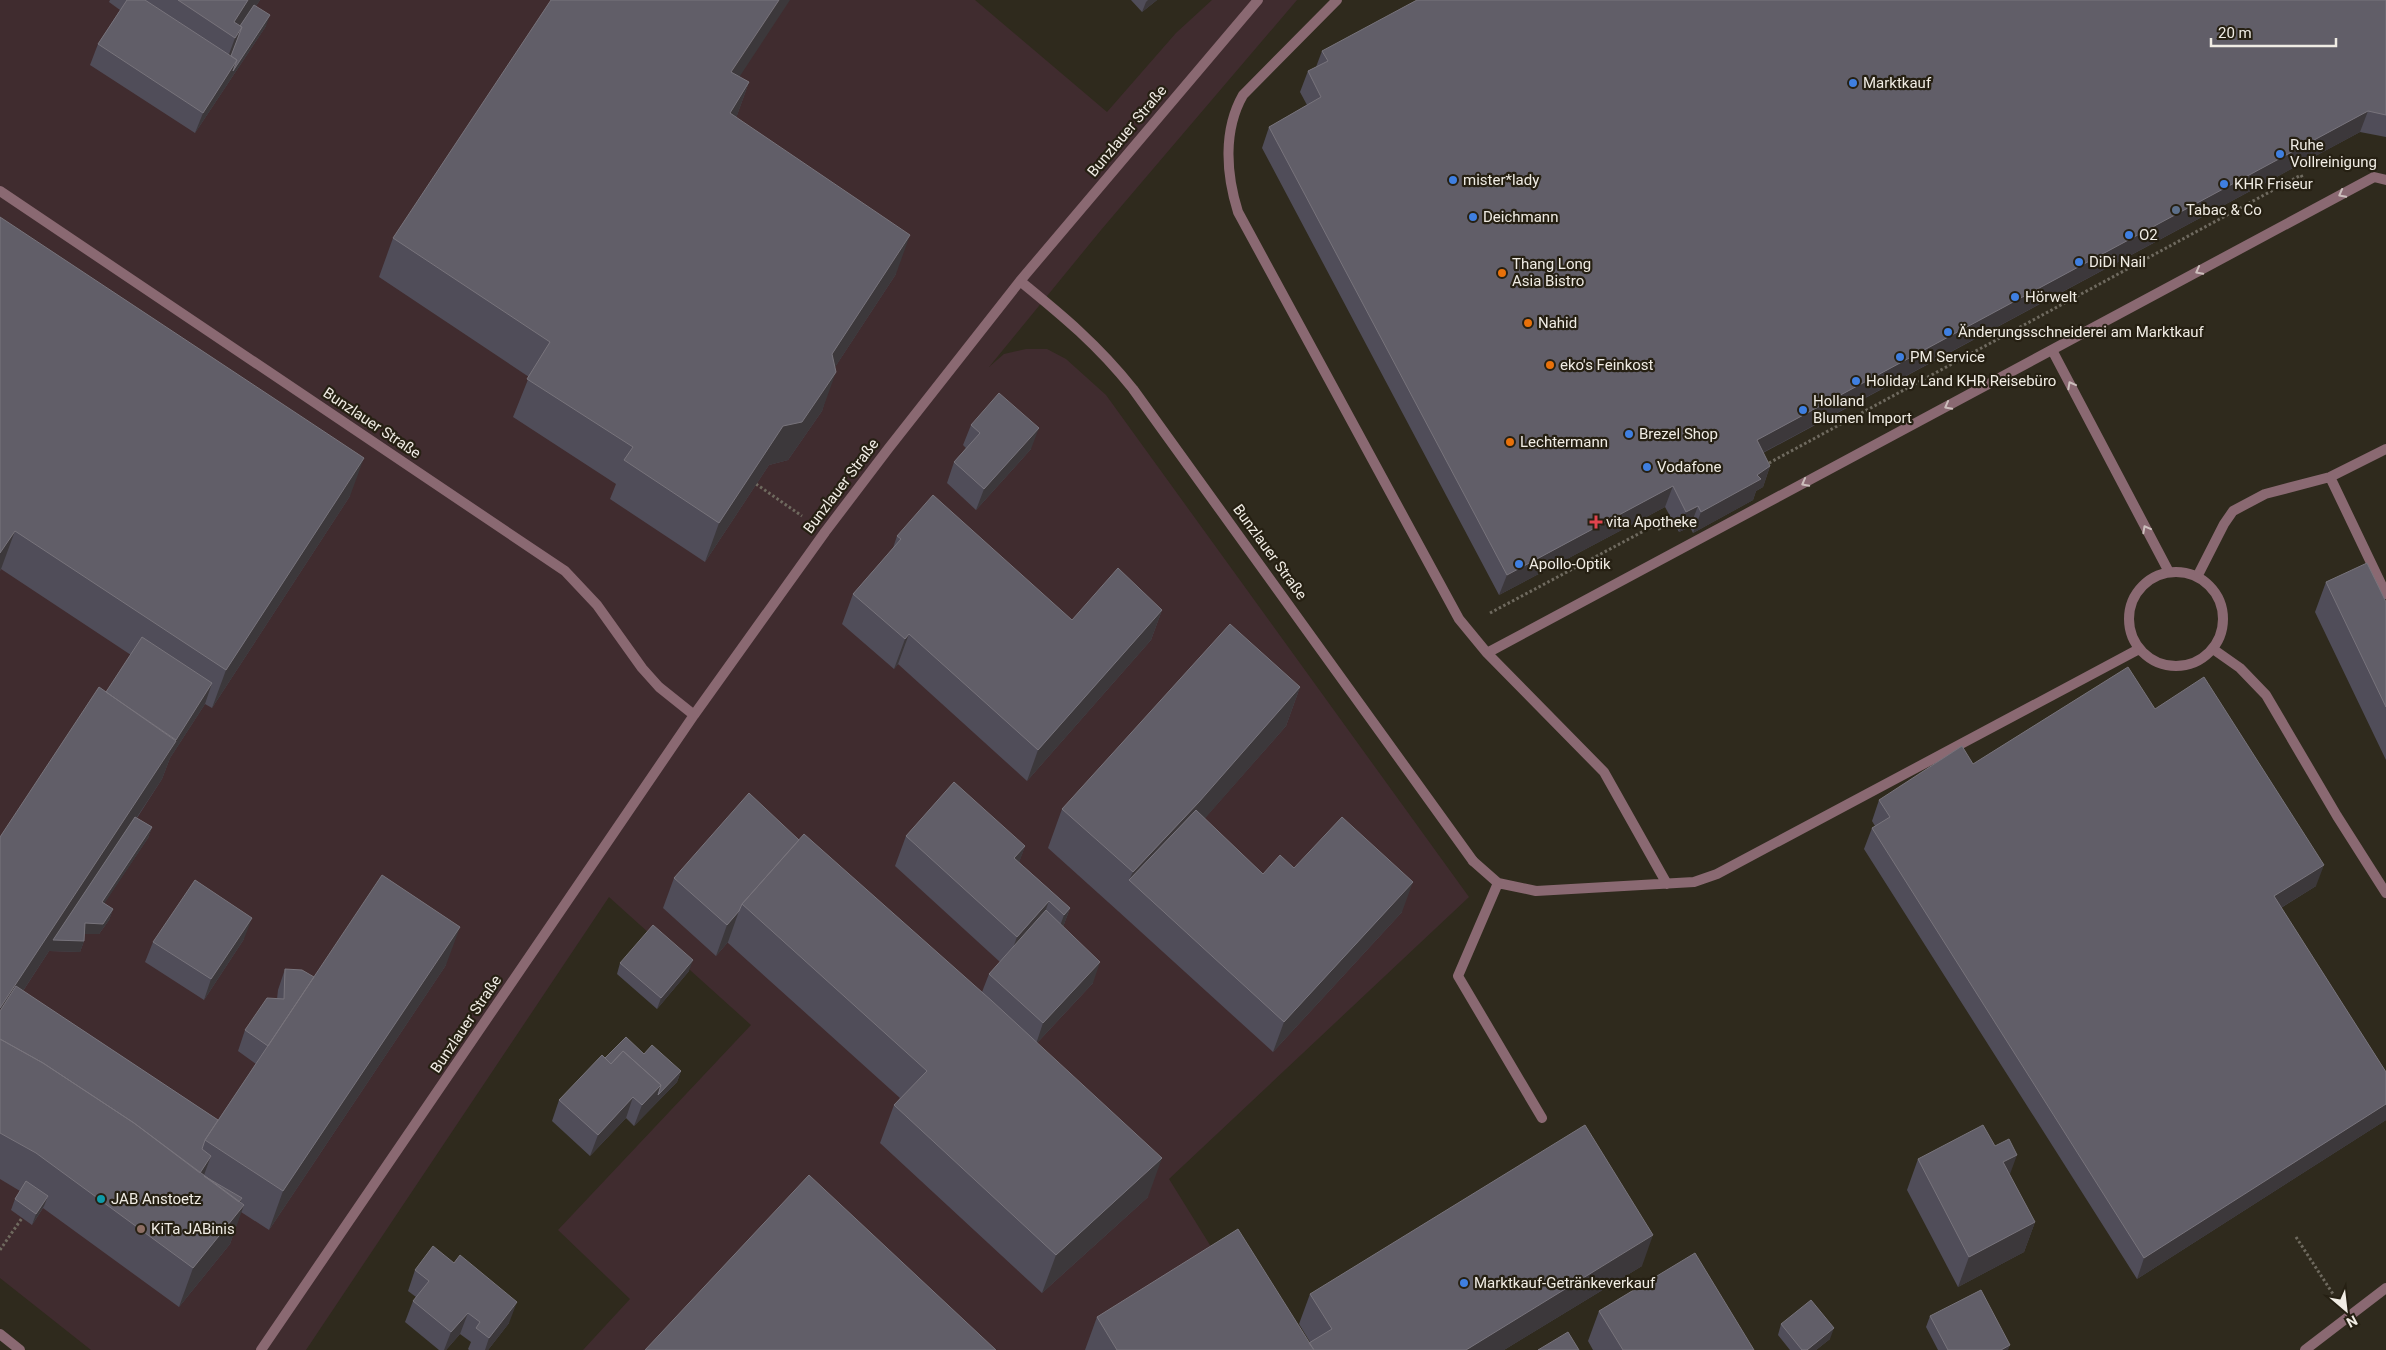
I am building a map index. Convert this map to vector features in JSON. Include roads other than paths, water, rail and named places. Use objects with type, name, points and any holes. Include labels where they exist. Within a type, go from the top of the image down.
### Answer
[{"type":"street","name":"Bunzlauer Straße","points":[[261,1350],[694,715],[826,532],[888,449],[1020,281],[1258,0]]},
{"type":"street","points":[[1337,0],[1242,95],[1234,111],[1230,129],[1229,178],[1238,212],[1464,627],[1487,653],[1604,772],[1667,884]]},
{"type":"street","points":[[1487,653],[2374,177],[2386,180]]},
{"type":"street","name":"Bunzlauer Straße","points":[[0,191],[565,571],[597,605],[642,668],[659,687],[694,715]]},
{"type":"street","name":"Bunzlauer Straße","points":[[1020,281],[1102,351],[1133,389],[1473,861],[1498,883]]},
{"type":"street","points":[[2052,350],[2169,572]]},
{"type":"street","points":[[2197,577],[2224,524],[2233,512],[2265,494],[2330,477],[2386,449]]},
{"type":"street","points":[[2330,477],[2386,594]]},
{"type":"street","points":[[2169,572],[2184,572],[2197,577],[2209,585],[2217,596],[2222,609],[2223,623],[2220,636],[2213,649],[2202,659],[2187,665],[2172,666],[2154,661],[2139,649],[2132,637],[2129,623],[2130,609],[2135,595],[2144,584],[2156,576],[2169,572]]},
{"type":"street","points":[[1542,1118],[1458,976],[1498,883],[1536,891],[1694,882],[1717,874],[2139,649]]},
{"type":"street","points":[[2213,649],[2240,668],[2266,696],[2354,844],[2386,892]]},
{"type":"street","points":[[2305,1350],[2386,1288]]},
{"type":"street","points":[[0,1334],[20,1350]]},
{"type":"place","name":"Marktkauf","points":[[1853,83]]},
{"type":"place","name":"Ruhe Vollreinigung","points":[[2280,154]]},
{"type":"place","name":"mister*lady","points":[[1453,180]]},
{"type":"place","name":"KHR Friseur","points":[[2224,184]]},
{"type":"place","name":"Tabac & Co","points":[[2176,210]]},
{"type":"place","name":"Deichmann","points":[[1473,217]]},
{"type":"place","name":"O2","points":[[2129,235]]},
{"type":"place","name":"DiDi Nail","points":[[2079,262]]},
{"type":"place","name":"Thang Long Asia Bistro","points":[[1502,273]]},
{"type":"place","name":"Hörwelt","points":[[2015,297]]},
{"type":"place","name":"Nahid","points":[[1528,323]]},
{"type":"place","name":"Änderungsschneiderei am Marktkauf","points":[[1948,332]]},
{"type":"place","name":"PM Service","points":[[1900,357]]},
{"type":"place","name":"eko's Feinkost","points":[[1550,365]]},
{"type":"place","name":"Holiday Land KHR Reisebüro","points":[[1856,381]]},
{"type":"place","name":"Holland Blumen Import","points":[[1803,410]]},
{"type":"place","name":"Brezel Shop","points":[[1629,434]]},
{"type":"place","name":"Lechtermann","points":[[1510,442]]},
{"type":"place","name":"Vodafone","points":[[1647,467]]},
{"type":"place","name":"vita Apotheke","points":[[1596,522]]},
{"type":"place","name":"Apollo-Optik","points":[[1519,564]]},
{"type":"place","name":"JAB Anstoetz","points":[[101,1199]]},
{"type":"place","name":"KiTa JABinis","points":[[141,1229]]},
{"type":"place","name":"Marktkauf-Getränkeverkauf","points":[[1464,1283]]}]
